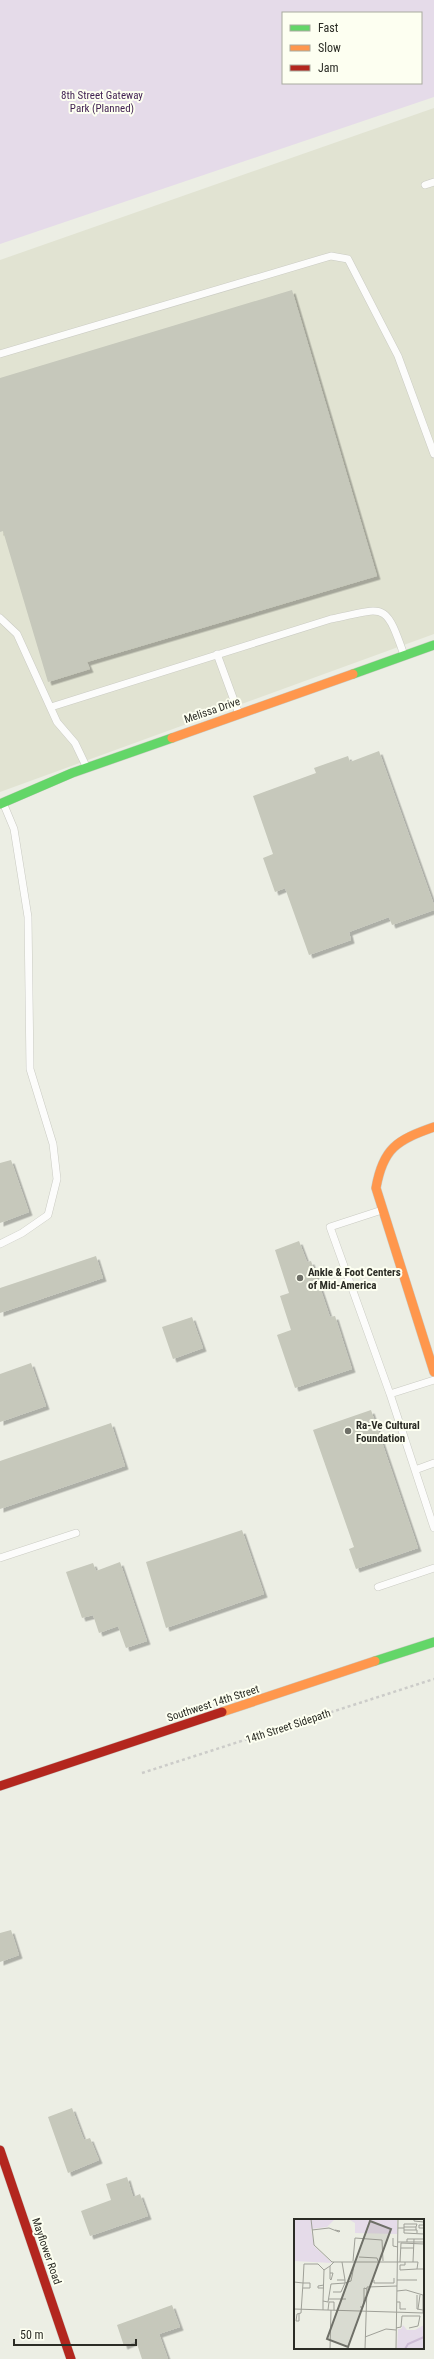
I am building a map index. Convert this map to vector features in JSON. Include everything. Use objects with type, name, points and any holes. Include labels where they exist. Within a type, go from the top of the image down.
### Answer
[{"type":"street","name":"Melissa Drive","points":[[1,803],[87,767],[434,645]]},
{"type":"street","points":[[434,1127],[406,1137],[391,1149],[379,1166],[376,1188],[434,1372]]},
{"type":"street","name":"Southwest 14th Street","points":[[0,1786],[434,1642]]},
{"type":"street","name":"Mayflower Road","points":[[0,2150],[71,2359]]},
{"type":"lane","points":[[425,185],[434,182]]},
{"type":"lane","points":[[0,354],[331,256],[348,259],[398,356],[434,454]]},
{"type":"lane","points":[[51,707],[331,619],[373,610],[385,613],[393,623],[404,656]]},
{"type":"lane","points":[[0,617],[17,634],[57,722],[75,743],[87,767]]},
{"type":"lane","points":[[217,654],[239,714]]},
{"type":"lane","points":[[0,1244],[22,1233],[48,1215],[57,1179],[53,1144],[30,1069],[28,917],[14,829],[1,803]]},
{"type":"lane","points":[[383,1210],[330,1228],[390,1394],[434,1528]]},
{"type":"lane","points":[[390,1394],[434,1380]]},
{"type":"lane","points":[[415,1470],[434,1463]]},
{"type":"lane","points":[[0,1558],[76,1533]]},
{"type":"lane","points":[[378,1587],[434,1568]]},
{"type":"path","name":"14th Street Sidepath","points":[[142,1773],[434,1679]]},
{"type":"shaded area","points":[[434,108],[434,634],[0,792],[0,260]]},
{"type":"green space","name":"8th Street Gateway Park (Planned)","points":[[0,0],[434,0],[434,97],[0,244]]},
{"type":"building","points":[[292,290],[377,576],[87,662],[90,669],[48,682],[3,531],[0,532],[0,378]]},
{"type":"building","points":[[379,751],[434,905],[434,910],[392,925],[389,917],[349,932],[351,940],[309,955],[285,888],[275,892],[263,858],[273,854],[253,796],[316,773],[314,768],[348,756],[350,762]]},
{"type":"building","points":[[11,1160],[29,1212],[0,1223],[0,1163]]},
{"type":"building","points":[[299,1241],[307,1262],[311,1261],[330,1317],[335,1316],[352,1369],[295,1388],[277,1335],[291,1330],[280,1296],[289,1293],[275,1250]]},
{"type":"building","points":[[96,1256],[103,1278],[0,1313],[0,1288]]},
{"type":"building","points":[[192,1317],[203,1348],[173,1359],[162,1327]]},
{"type":"building","points":[[31,1363],[46,1406],[0,1422],[0,1374]]},
{"type":"building","points":[[371,1410],[418,1548],[356,1569],[349,1549],[354,1547],[313,1430]]},
{"type":"building","points":[[111,1423],[125,1466],[0,1509],[0,1461]]},
{"type":"building","points":[[242,1530],[264,1594],[166,1628],[146,1562]]},
{"type":"building","points":[[120,1562],[147,1641],[126,1648],[118,1626],[99,1633],[93,1615],[82,1618],[66,1572],[93,1563],[96,1571]]},
{"type":"building","points":[[11,1930],[19,1955],[0,1962],[0,1933]]},
{"type":"building","points":[[72,2108],[84,2140],[90,2138],[99,2160],[68,2173],[48,2117]]},
{"type":"building","points":[[127,2177],[133,2197],[140,2194],[148,2216],[90,2236],[81,2211],[111,2200],[106,2184]]},
{"type":"building","points":[[172,2305],[180,2327],[159,2334],[168,2359],[142,2359],[136,2341],[124,2346],[117,2325]]},
{"type":"traffic: fast","points":[[353,674],[434,645]]},
{"type":"traffic: fast","points":[[0,804],[72,773],[172,738]]},
{"type":"traffic: fast","points":[[375,1661],[434,1642]]},
{"type":"traffic: slow","points":[[172,738],[353,674]]},
{"type":"traffic: slow","points":[[434,1127],[410,1136],[394,1147],[383,1163],[376,1188],[434,1372]]},
{"type":"traffic: slow","points":[[222,1712],[375,1661]]},
{"type":"traffic: jam","points":[[0,1786],[222,1712]]},
{"type":"traffic: jam","points":[[0,2150],[71,2359]]},
{"type":"place","name":"Ankle & Foot Centers of Mid-America","points":[[300,1278]]},
{"type":"place","name":"Ra-Ve Cultural Foundation","points":[[348,1431]]}]
